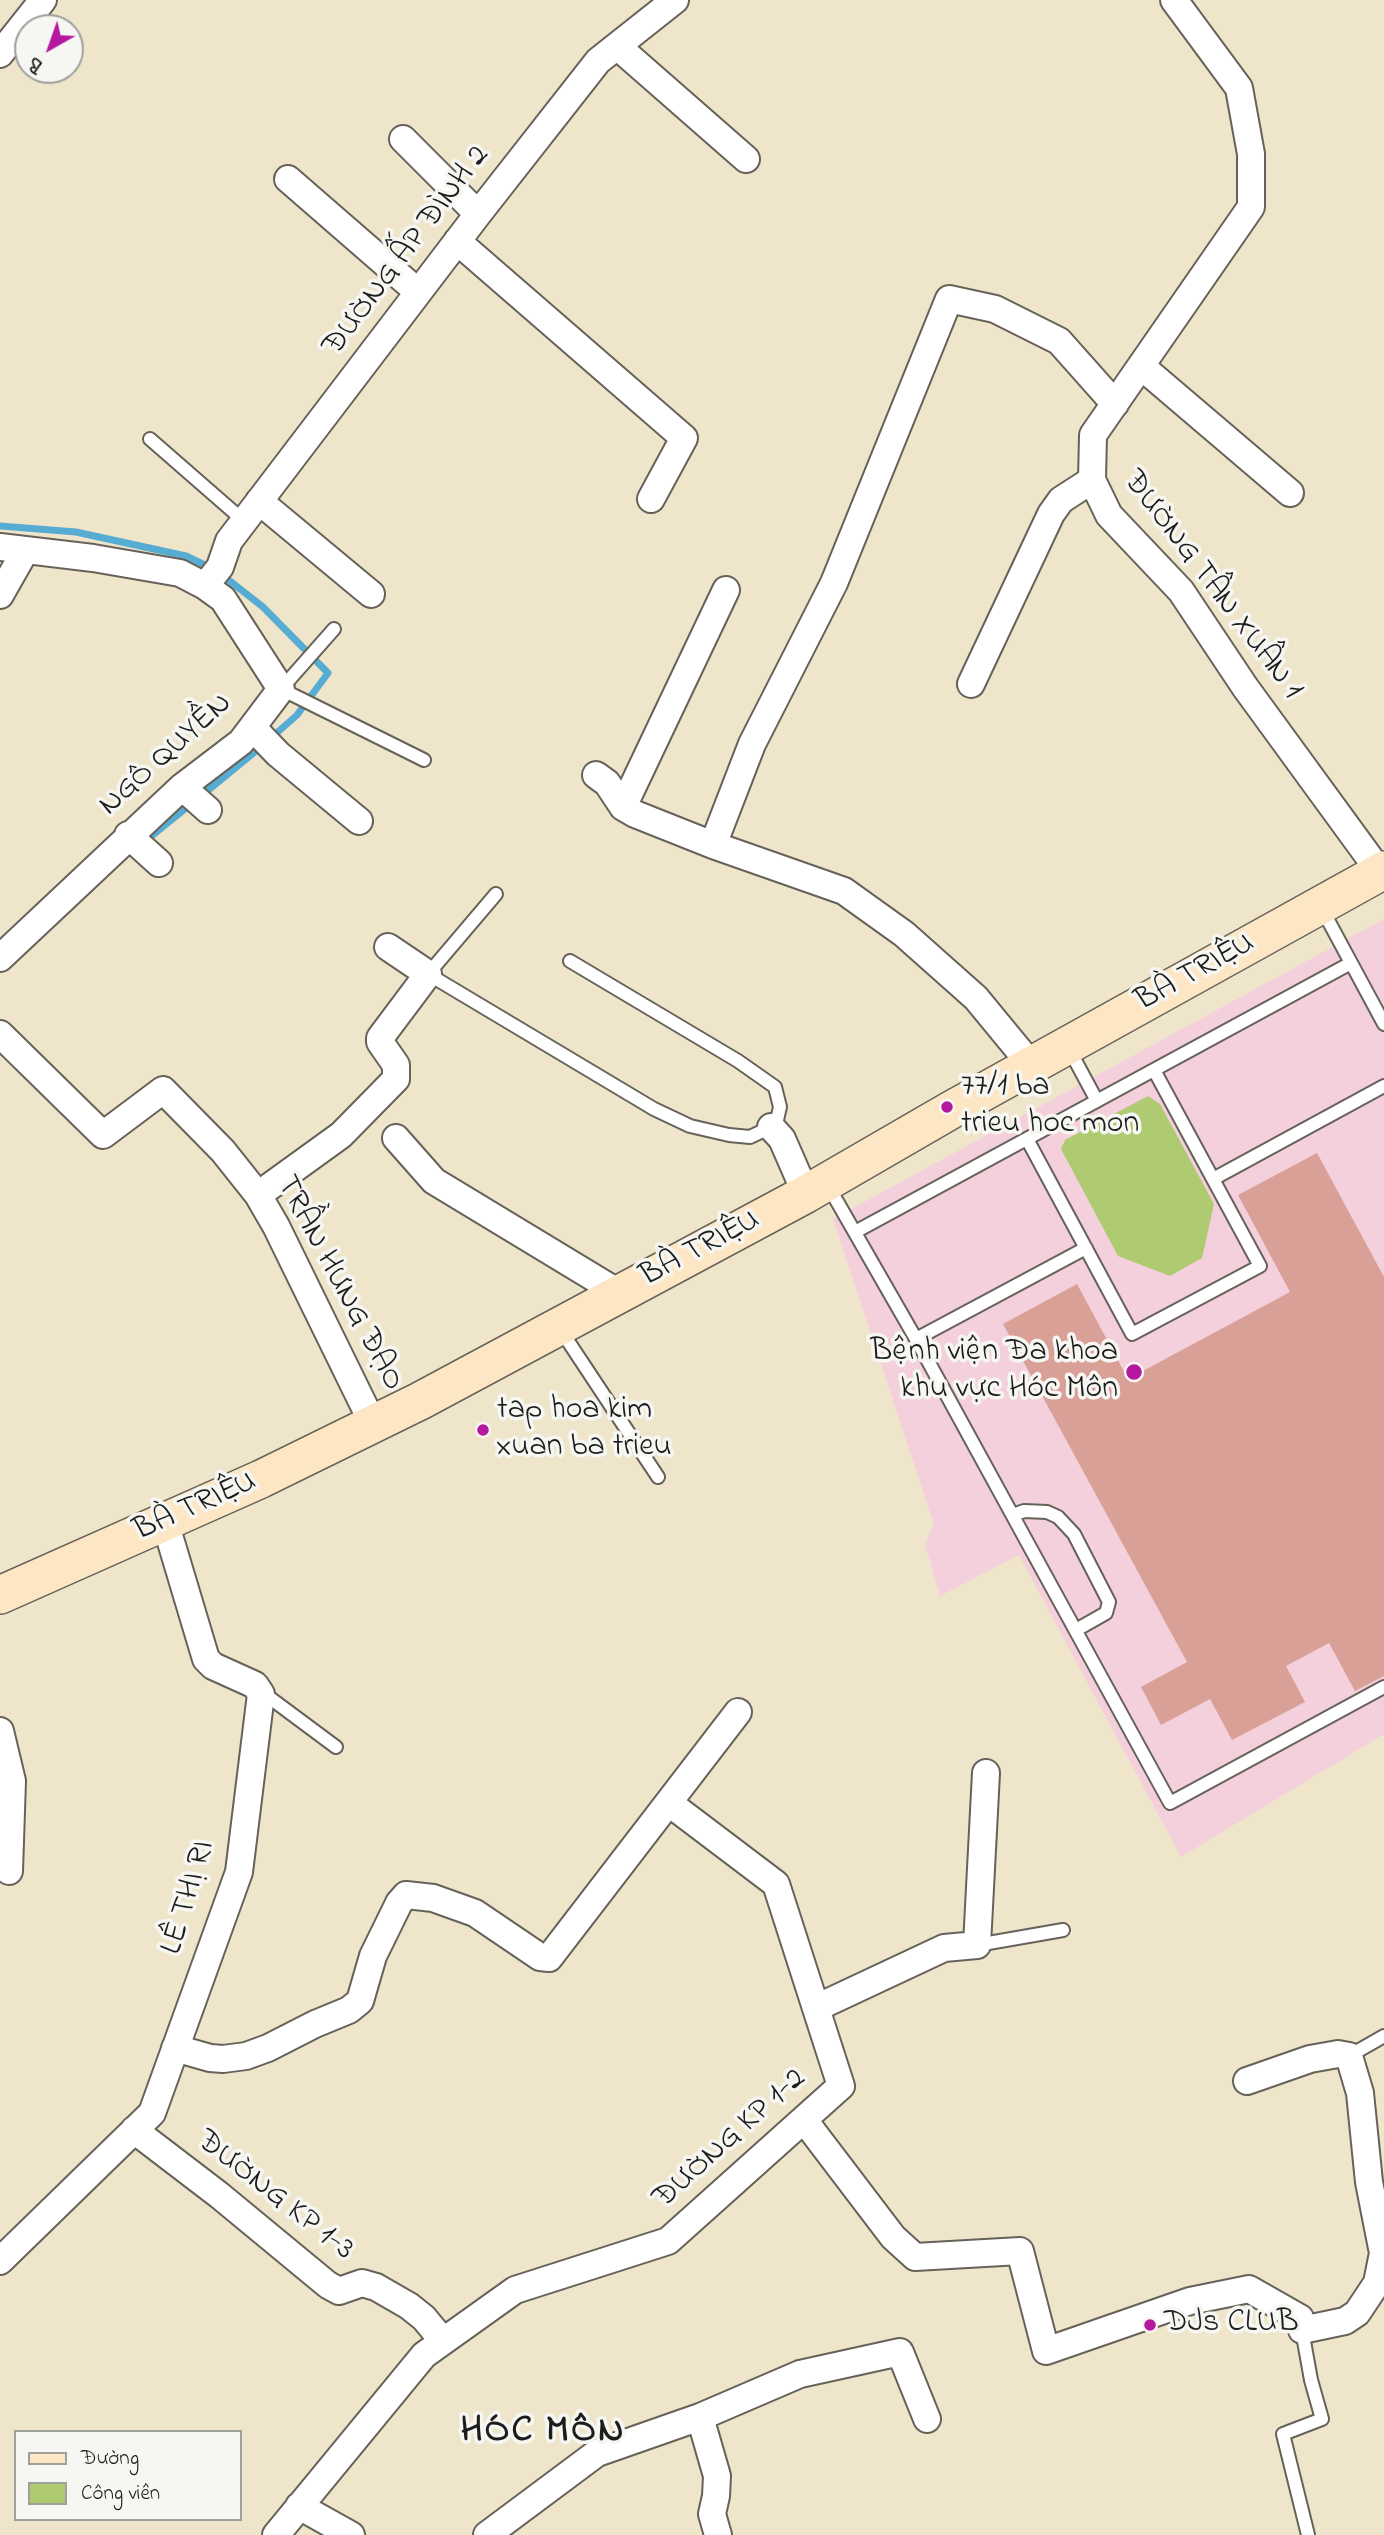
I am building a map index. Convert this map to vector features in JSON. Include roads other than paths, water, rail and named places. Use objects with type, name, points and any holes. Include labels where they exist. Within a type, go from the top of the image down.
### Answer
[{"type":"street","points":[[0,54],[43,0]]},
{"type":"street","name":"ĐƯỜNG ẤP ĐÌNH 2","points":[[213,575],[229,541],[598,61],[675,0]]},
{"type":"street","name":"ĐƯỜNG TÂN XUÂN 1","points":[[1174,0],[1239,88],[1251,154],[1251,207],[1093,435],[1092,480],[1109,515],[1181,591],[1245,687],[1382,871]]},
{"type":"street","points":[[617,46],[746,159]]},
{"type":"street","points":[[403,139],[478,214]]},
{"type":"street","points":[[288,179],[418,292]]},
{"type":"street","points":[[457,241],[684,438],[651,499]]},
{"type":"street","points":[[713,845],[752,744],[834,583],[949,299],[995,309],[1059,341],[1115,404]]},
{"type":"street","points":[[1140,366],[1290,494]]},
{"type":"street","points":[[971,684],[1051,514],[1061,500],[1092,480]]},
{"type":"street","points":[[252,511],[371,594]]},
{"type":"street","points":[[0,595],[12,549]]},
{"type":"street","name":"NGÔ QUYỀN","points":[[0,958],[143,849],[184,789],[256,731],[282,689],[223,600],[213,575],[180,573],[93,558],[12,549]]},
{"type":"street","points":[[624,807],[726,590]]},
{"type":"street","points":[[256,731],[278,754],[359,821]]},
{"type":"street","points":[[596,775],[607,783],[624,807],[635,814],[713,845],[844,891],[904,934],[975,998],[1032,1066]]},
{"type":"street","points":[[184,789],[208,810]]},
{"type":"street","name":"BÀ TRIỆU","points":[[0,1595],[261,1479],[432,1395],[816,1189],[1382,871]]},
{"type":"street","points":[[258,1195],[341,1135],[393,1084],[397,1074],[396,1065],[380,1038],[428,974],[388,947]]},
{"type":"street","name":"TRẦN HƯNG ĐẠO","points":[[0,1034],[103,1135],[163,1090],[223,1151],[258,1195],[324,1321],[373,1424]]},
{"type":"street","points":[[771,1126],[816,1189]]},
{"type":"street","points":[[396,1139],[434,1181],[619,1293]]},
{"type":"street","points":[[165,1522],[204,1655],[213,1666],[259,1689]]},
{"type":"street","name":"LÊ THỊ RI","points":[[0,2261],[152,2113],[239,1872],[261,1694],[259,1689]]},
{"type":"street","points":[[175,2048],[210,2058],[246,2056],[349,2010],[360,2001],[373,1956],[399,1903],[406,1895],[433,1898],[475,1913],[540,1957],[549,1958],[738,1712]]},
{"type":"street","points":[[0,1731],[12,1781],[9,1871]]},
{"type":"street","points":[[669,1803],[776,1884],[816,2008],[944,1948],[977,1945],[986,1773]]},
{"type":"street","name":"ĐƯỜNG KP 1-2","points":[[276,2535],[424,2355],[515,2290],[668,2241],[841,2086],[816,2008]]},
{"type":"street","points":[[804,2120],[894,2237],[915,2257],[1020,2251],[1046,2351],[1190,2301],[1249,2289],[1300,2318],[1302,2330],[1345,2321],[1357,2313],[1377,2283],[1383,2253],[1369,2182],[1360,2093],[1349,2056],[1338,2054],[1310,2059],[1247,2081]]},
{"type":"street","name":"ĐƯỜNG KP 1-3","points":[[134,2130],[219,2195],[328,2285],[339,2291],[362,2283],[376,2287],[424,2318],[443,2341]]},
{"type":"street","points":[[487,2535],[597,2453],[699,2417],[800,2374],[900,2352],[927,2419]]},
{"type":"street","points":[[699,2417],[717,2476],[712,2514],[718,2535]]},
{"type":"street","points":[[299,2506],[351,2535]]},
{"type":"lane","points":[[150,439],[252,511]]},
{"type":"lane","points":[[334,629],[282,689],[424,760]]},
{"type":"lane","points":[[496,894],[428,974],[654,1109],[690,1126],[750,1137],[771,1126],[779,1117],[780,1107],[775,1087],[738,1061],[570,961]]},
{"type":"lane","points":[[1320,906],[1384,1024]]},
{"type":"lane","points":[[855,1232],[1351,963]]},
{"type":"lane","points":[[1067,1046],[1097,1101]]},
{"type":"lane","points":[[1027,1139],[1132,1335],[1260,1266],[1154,1070]]},
{"type":"lane","points":[[1213,1179],[1384,1086]]},
{"type":"lane","points":[[816,1189],[855,1232],[1170,1803],[1384,1687]]},
{"type":"lane","points":[[916,1339],[1086,1248]]},
{"type":"lane","points":[[558,1326],[658,1477]]},
{"type":"lane","points":[[1013,1516],[1024,1511],[1047,1512],[1058,1517],[1074,1534],[1109,1602],[1106,1613],[1076,1630]]},
{"type":"lane","points":[[259,1689],[336,1747]]},
{"type":"lane","points":[[977,1945],[1063,1930]]},
{"type":"lane","points":[[1349,2056],[1384,2036]]},
{"type":"lane","points":[[1302,2330],[1311,2381],[1322,2419],[1283,2434],[1308,2535]]},
{"type":"waterway","points":[[0,526],[76,532],[186,556],[211,568]]},
{"type":"waterway","points":[[221,574],[263,607],[328,673],[297,715],[271,738]]},
{"type":"waterway","points":[[201,796],[262,746]]},
{"type":"waterway","points":[[144,842],[191,804]]},
{"type":"place","name":"77/1 ba trieu hoc mon","points":[[947,1107]]},
{"type":"place","name":"Bệnh viện Đa khoa khu vực Hóc Môn","points":[[1134,1372]]},
{"type":"place","name":"tap hoa kim xuan ba trieu","points":[[483,1430]]},
{"type":"place","name":"DJs CLUB","points":[[1150,2325]]},
{"type":"district","name":"HÓC MÔN","points":[[543,2434]]}]
